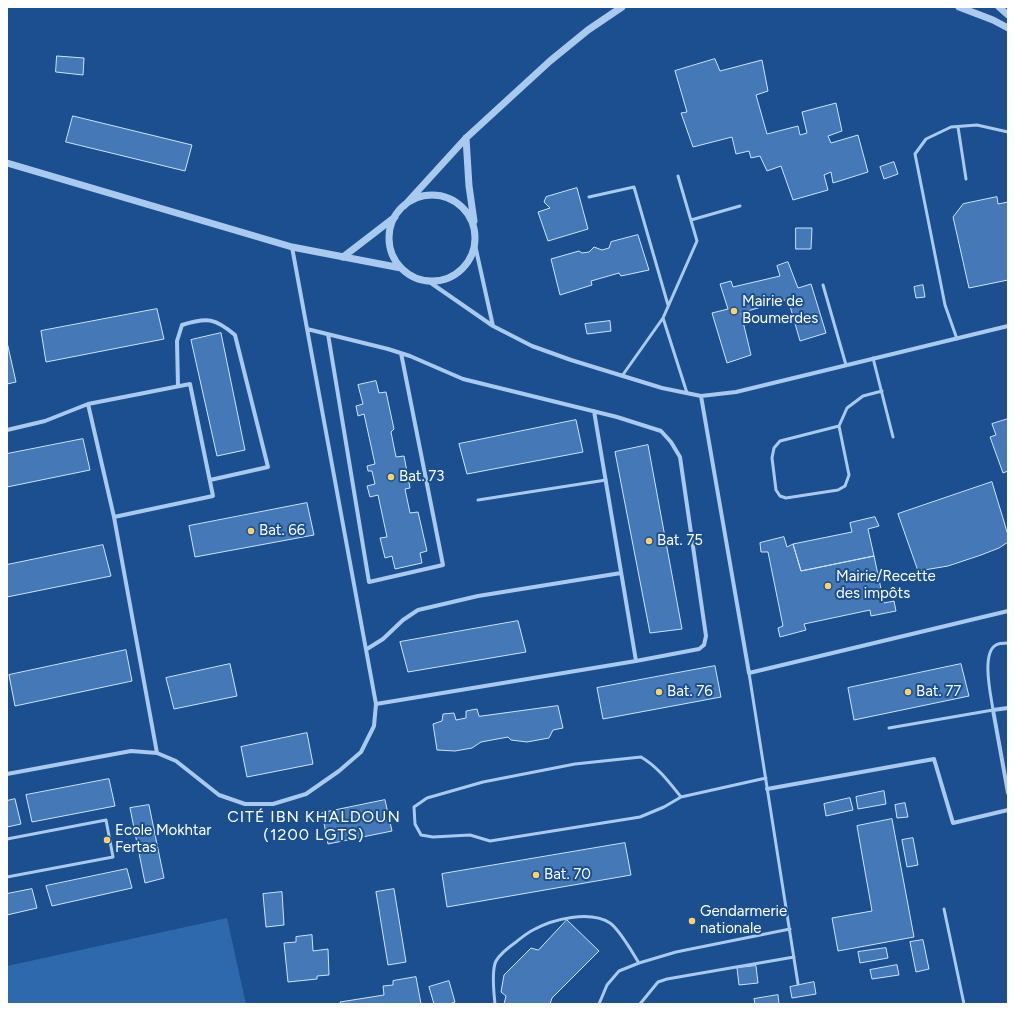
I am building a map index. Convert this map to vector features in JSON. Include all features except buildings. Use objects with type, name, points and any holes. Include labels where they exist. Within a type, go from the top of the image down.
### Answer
[{"type":"street","points":[[343,257],[394,217],[466,138],[550,61],[588,30],[622,7]]},
{"type":"street","points":[[959,7],[993,20],[1008,28]]},
{"type":"street","points":[[999,7],[1008,15]]},
{"type":"street","points":[[466,138],[469,186],[475,230],[475,245],[493,326]]},
{"type":"street","points":[[7,163],[292,247],[401,268]]},
{"type":"street","points":[[404,206],[417,198],[432,195],[447,198],[460,205],[470,216],[475,230]]},
{"type":"street","points":[[394,217],[390,230],[390,244],[394,257],[401,268],[414,277],[428,281],[493,326],[532,346],[571,360],[662,388],[701,396],[736,392],[1008,326]]},
{"type":"street","points":[[428,281],[444,280],[459,272],[469,260],[475,245]]},
{"type":"street","points":[[7,774],[131,751],[157,752],[176,761],[219,795],[245,804],[273,804],[306,794],[339,771],[361,752],[374,726],[376,704],[292,247]]},
{"type":"street","points":[[178,386],[177,341],[182,326],[194,322],[212,320],[225,326],[236,335],[268,467],[210,480]]},
{"type":"street","points":[[307,329],[388,348],[463,379],[617,417],[661,431],[671,442],[680,457],[706,640],[704,645],[698,649],[636,661],[376,704]]},
{"type":"street","points":[[328,334],[369,582],[443,565],[402,353]]},
{"type":"street","points":[[7,430],[45,421],[88,404],[190,384],[213,496],[114,517]]},
{"type":"street","points":[[701,396],[748,672],[1008,611]]},
{"type":"street","points":[[88,404],[114,517],[157,752]]},
{"type":"street","points":[[594,411],[636,661]]},
{"type":"street","points":[[367,649],[418,610],[478,596],[621,573]]},
{"type":"street","points":[[1008,708],[993,710],[1008,793]]},
{"type":"street","points":[[767,789],[934,759],[953,823],[1008,810]]},
{"type":"lane","points":[[957,339],[945,306],[915,154],[926,139],[951,127],[977,125],[1008,132]]},
{"type":"lane","points":[[958,127],[966,179]]},
{"type":"lane","points":[[622,376],[662,318],[697,241],[678,176]]},
{"type":"lane","points":[[589,198],[634,187],[668,305]]},
{"type":"lane","points":[[691,220],[740,206]]},
{"type":"lane","points":[[823,285],[846,365]]},
{"type":"lane","points":[[662,318],[687,393]]},
{"type":"lane","points":[[873,358],[893,437]]},
{"type":"lane","points":[[840,426],[780,441],[774,448],[772,458],[776,490],[780,496],[786,498],[793,497],[838,490],[845,486],[849,475],[840,426],[847,408],[863,396],[882,391]]},
{"type":"lane","points":[[478,500],[606,480]]},
{"type":"lane","points":[[889,728],[993,710],[987,663],[990,651],[996,645],[1008,643]]},
{"type":"lane","points":[[748,672],[798,984]]},
{"type":"lane","points":[[681,796],[650,762],[642,757],[575,764],[483,782],[427,798],[414,807],[415,824],[421,835],[433,837],[470,835],[490,841],[640,817],[664,807],[681,796],[766,778]]},
{"type":"lane","points":[[7,839],[106,820],[113,857],[7,878]]},
{"type":"lane","points":[[944,909],[964,1004]]},
{"type":"lane","points":[[495,1004],[493,980],[496,962],[507,948],[533,930],[551,922],[581,916],[597,918],[611,923],[639,963]]},
{"type":"lane","points":[[599,1004],[607,985],[619,971],[639,963],[676,952],[790,929]]},
{"type":"lane","points":[[640,1004],[658,982],[667,979],[794,957]]},
{"type":"shaded area","points":[[227,918],[246,1004],[7,1004],[7,966]]},
{"type":"place","name":"Mairie de Boumerdes","points":[[734,311]]},
{"type":"place","name":"Bat. 73","points":[[391,477]]},
{"type":"place","name":"Bat. 66","points":[[251,531]]},
{"type":"place","name":"Bat. 75","points":[[649,541]]},
{"type":"place","name":"Mairie/Recette des impôts","points":[[828,586]]},
{"type":"place","name":"Bat. 76","points":[[659,692]]},
{"type":"place","name":"Bat. 77","points":[[908,692]]},
{"type":"place","name":"Ecole Mokhtar Fertas","points":[[107,840]]},
{"type":"place","name":"Bat. 70","points":[[536,875]]},
{"type":"place","name":"Gendarmerie nationale","points":[[692,921]]},
{"type":"district","name":"CITÉ IBN KHALDOUN (1200 LGTS)","points":[[314,826]]}]
